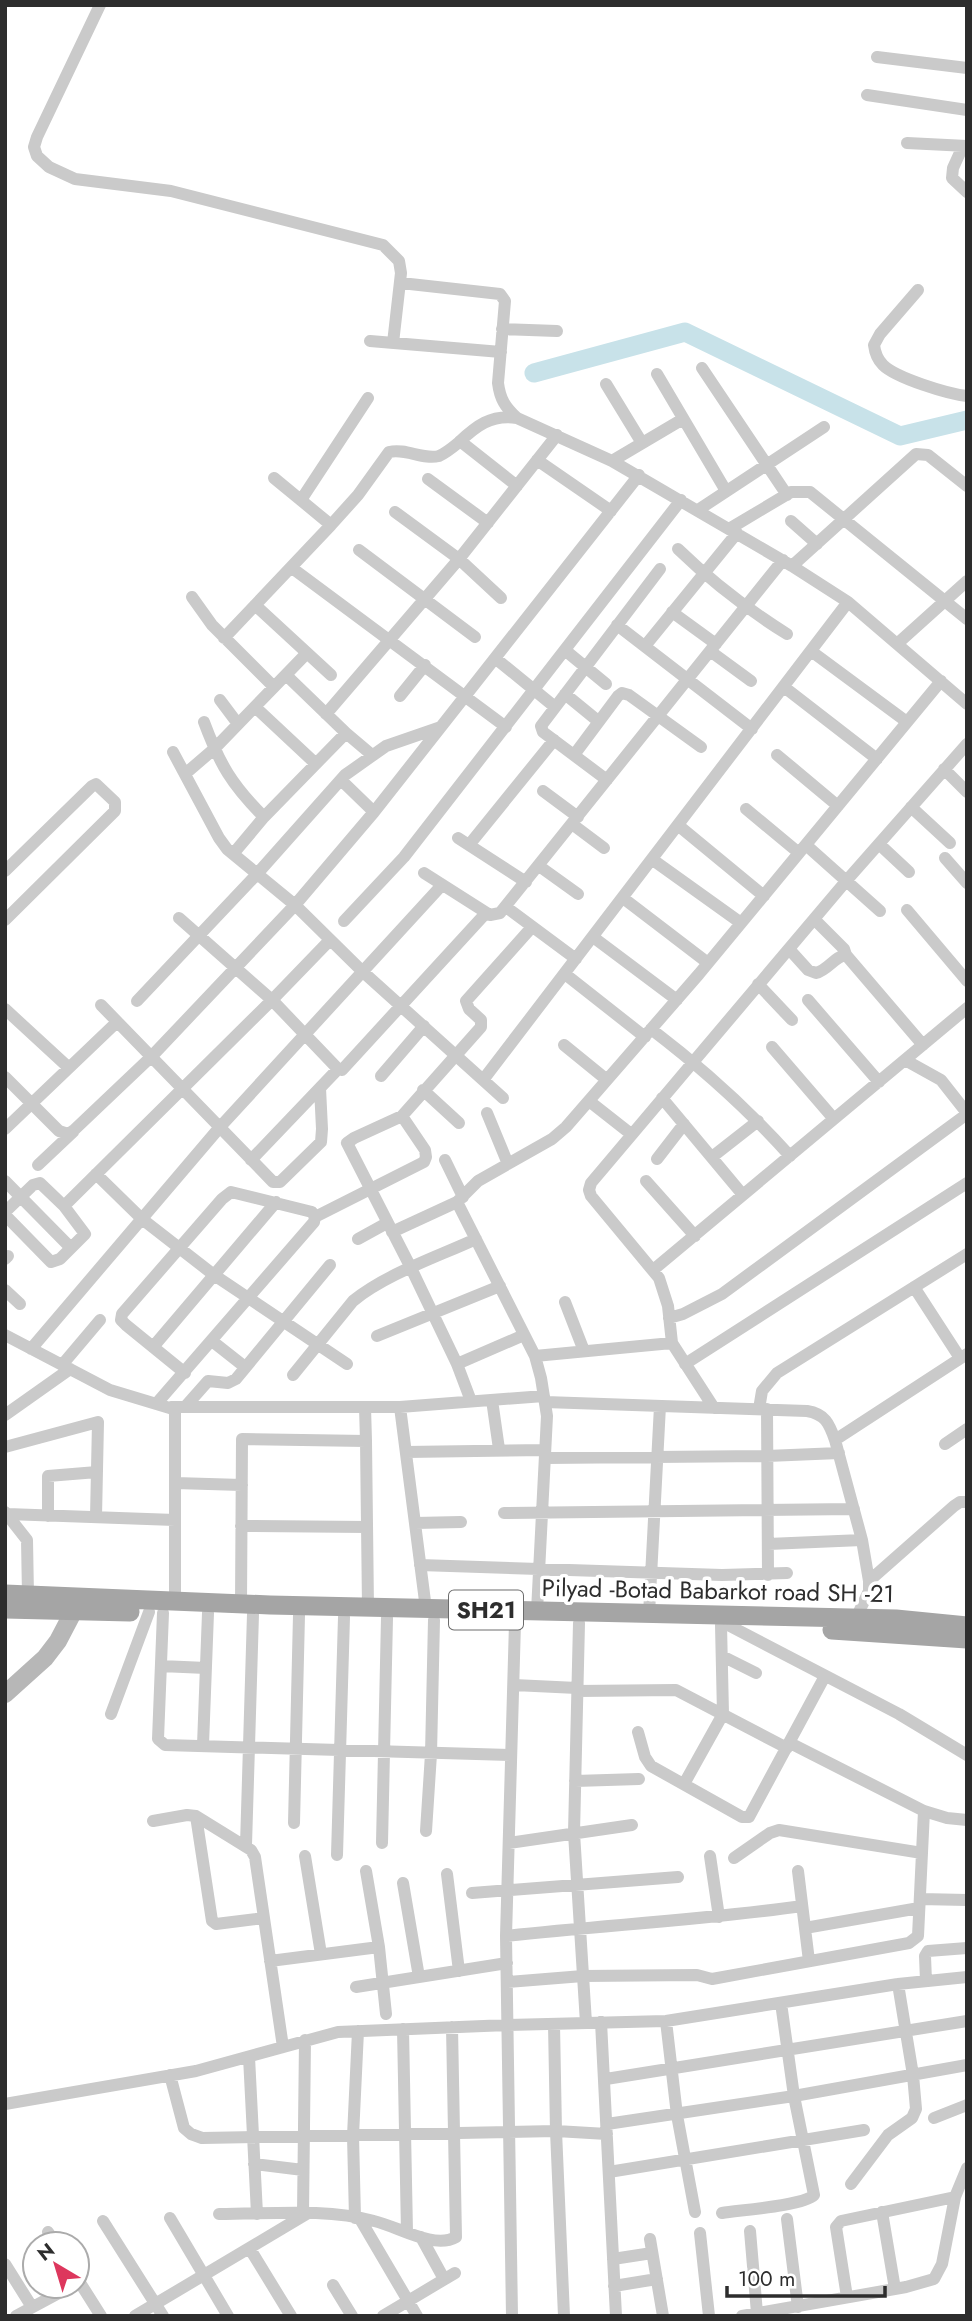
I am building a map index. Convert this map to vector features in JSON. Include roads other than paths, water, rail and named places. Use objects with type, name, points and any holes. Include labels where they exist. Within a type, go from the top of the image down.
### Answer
[{"type":"main road","name":"Pilyad -Botad Babarkot road SH -21","points":[[5,1594],[28,1595],[78,1604],[208,1613],[247,1609],[299,1615],[387,1618],[537,1611],[649,1614],[779,1622],[967,1639]]},
{"type":"main road","name":"Pilyad -Botad Babarkot road SH -21","points":[[5,1609],[78,1604],[162,1609],[368,1607],[515,1623],[726,1625],[856,1618],[967,1626]]},
{"type":"street","points":[[100,5],[37,137],[34,147],[37,156],[62,175],[75,179],[171,191],[383,245],[399,261],[401,283],[393,343]]},
{"type":"street","points":[[877,57],[967,68]]},
{"type":"street","points":[[867,95],[967,110]]},
{"type":"street","points":[[907,143],[965,146],[953,168],[952,178],[967,192]]},
{"type":"street","points":[[401,283],[500,294],[505,301],[499,394],[506,408],[517,418]]},
{"type":"street","points":[[918,290],[880,334],[874,345],[876,355],[881,364],[892,372],[954,395],[967,396]]},
{"type":"street","points":[[502,329],[557,331]]},
{"type":"street","points":[[370,341],[501,352]]},
{"type":"street","points":[[702,368],[787,495]]},
{"type":"street","points":[[657,374],[726,491]]},
{"type":"street","points":[[606,384],[642,443]]},
{"type":"street","points":[[301,500],[368,398]]},
{"type":"street","points":[[224,638],[358,495],[389,452],[399,450],[436,457],[487,420],[498,416],[517,418],[612,461],[787,563],[848,602],[967,704]]},
{"type":"street","points":[[612,461],[683,419]]},
{"type":"street","points":[[698,510],[824,427]]},
{"type":"street","points":[[326,714],[459,559],[557,435]]},
{"type":"street","points":[[460,440],[517,486]]},
{"type":"street","points":[[424,873],[494,916],[506,907],[745,608],[787,563],[817,544],[916,454],[928,455],[967,486]]},
{"type":"street","points":[[537,460],[611,511]]},
{"type":"street","points":[[38,1165],[152,1056],[295,905],[374,812],[639,475]]},
{"type":"street","points":[[274,478],[331,525]]},
{"type":"street","points":[[428,479],[488,523]]},
{"type":"street","points":[[645,646],[704,574],[733,531],[787,495],[801,491],[810,492],[967,619]]},
{"type":"street","points":[[344,921],[404,857],[681,500]]},
{"type":"street","points":[[395,512],[459,559],[501,598]]},
{"type":"street","points":[[791,521],[817,544]]},
{"type":"street","points":[[678,549],[745,608],[787,634]]},
{"type":"street","points":[[359,550],[475,637]]},
{"type":"street","points":[[292,568],[506,727]]},
{"type":"street","points":[[607,780],[541,729],[544,721],[660,569]]},
{"type":"street","points":[[897,644],[967,581]]},
{"type":"street","points":[[192,597],[224,638],[274,687]]},
{"type":"street","points":[[483,1080],[848,602]]},
{"type":"street","points":[[255,606],[331,675]]},
{"type":"street","points":[[672,612],[751,681]]},
{"type":"street","points":[[617,625],[752,729]]},
{"type":"street","points":[[566,651],[606,684]]},
{"type":"street","points":[[811,651],[907,722]]},
{"type":"street","points":[[185,774],[214,749],[306,654]]},
{"type":"street","points":[[495,658],[555,707]]},
{"type":"street","points":[[400,696],[425,665]]},
{"type":"street","points":[[286,675],[372,755]]},
{"type":"street","points":[[358,1239],[460,1200],[478,1181],[559,1133],[677,1000],[940,681]]},
{"type":"street","points":[[784,687],[877,759]]},
{"type":"street","points":[[574,755],[598,720],[622,693],[629,695],[701,747]]},
{"type":"street","points":[[565,694],[598,720]]},
{"type":"street","points":[[220,700],[238,724]]},
{"type":"street","points":[[255,707],[316,764]]},
{"type":"street","points":[[204,722],[214,749],[236,788],[264,817]]},
{"type":"street","points":[[137,1001],[341,780],[372,755],[401,739],[441,727]]},
{"type":"street","points":[[233,855],[264,817],[346,733]]},
{"type":"street","points":[[526,882],[464,841],[554,740]]},
{"type":"street","points":[[714,1408],[672,1343],[666,1294],[659,1278],[591,1196],[589,1190],[597,1174],[758,984],[967,744]]},
{"type":"street","points":[[173,752],[219,838],[233,855],[295,905],[362,971],[503,1098]]},
{"type":"street","points":[[777,755],[838,806]]},
{"type":"street","points":[[944,769],[967,792]]},
{"type":"street","points":[[341,780],[374,812]]},
{"type":"street","points":[[5,871],[92,786],[101,786],[115,802],[115,811],[5,920]]},
{"type":"street","points":[[543,791],[604,848]]},
{"type":"street","points":[[911,807],[950,843]]},
{"type":"street","points":[[746,809],[847,880],[880,911]]},
{"type":"street","points":[[679,826],[764,896]]},
{"type":"street","points":[[879,844],[909,872]]},
{"type":"street","points":[[945,858],[967,883]]},
{"type":"street","points":[[653,860],[741,923]]},
{"type":"street","points":[[539,866],[578,894]]},
{"type":"street","points":[[31,1349],[220,1127],[442,884]]},
{"type":"street","points":[[623,898],[708,962]]},
{"type":"street","points":[[506,907],[576,959]]},
{"type":"street","points":[[906,910],[967,981]]},
{"type":"street","points":[[251,1160],[338,1069],[346,1068],[400,1005],[486,913]]},
{"type":"street","points":[[179,918],[272,1000],[338,1069]]},
{"type":"street","points":[[814,919],[844,949],[846,955],[923,1045]]},
{"type":"street","points":[[471,1401],[457,1364],[411,1268],[346,1143],[402,1116],[456,1055],[482,1023],[469,1009],[466,1001],[532,927]]},
{"type":"street","points":[[593,937],[677,1000]]},
{"type":"street","points":[[64,1206],[330,940]]},
{"type":"street","points":[[789,949],[808,970],[816,973],[846,955]]},
{"type":"street","points":[[565,974],[648,1033],[693,1061],[758,1121],[790,1156]]},
{"type":"street","points":[[758,984],[792,1020]]},
{"type":"street","points":[[808,1000],[879,1082]]},
{"type":"street","points":[[101,1005],[276,1183],[316,1148],[322,1136],[320,1088]]},
{"type":"street","points":[[653,1270],[967,1008]]},
{"type":"street","points":[[5,1009],[68,1067]]},
{"type":"street","points":[[5,1129],[117,1021]]},
{"type":"street","points":[[381,1076],[424,1026]]},
{"type":"street","points":[[564,1045],[607,1080]]},
{"type":"street","points":[[772,1047],[834,1119]]},
{"type":"street","points":[[669,1318],[683,1314],[722,1294],[967,1113],[941,1080],[905,1060]]},
{"type":"street","points":[[5,1077],[59,1130],[68,1134],[73,1132]]},
{"type":"street","points":[[423,1090],[459,1123]]},
{"type":"street","points":[[662,1098],[743,1195]]},
{"type":"street","points":[[589,1101],[631,1134]]},
{"type":"street","points":[[487,1113],[508,1164]]},
{"type":"street","points":[[315,1217],[416,1167],[426,1157],[425,1150],[402,1116]]},
{"type":"street","points":[[712,1157],[758,1121]]},
{"type":"street","points":[[657,1159],[684,1124]]},
{"type":"street","points":[[445,1160],[476,1240],[535,1356],[544,1399],[547,1416],[537,1611]]},
{"type":"street","points":[[96,1174],[142,1219],[214,1275],[347,1364]]},
{"type":"street","points":[[5,1181],[71,1248]]},
{"type":"street","points":[[646,1181],[695,1236]]},
{"type":"street","points":[[40,1182],[64,1206],[85,1234],[60,1259],[51,1262],[5,1214],[21,1197],[40,1182]]},
{"type":"street","points":[[685,1364],[967,1182]]},
{"type":"street","points":[[157,1403],[185,1373],[314,1222],[312,1212],[231,1192],[122,1314],[121,1320],[126,1325],[185,1373]]},
{"type":"street","points":[[153,1347],[276,1202]]},
{"type":"street","points":[[293,1375],[353,1301],[361,1295],[411,1268],[476,1240]]},
{"type":"street","points":[[768,1574],[767,1456],[762,1391],[778,1373],[967,1254]]},
{"type":"street","points":[[185,1407],[208,1381],[228,1383],[236,1379],[330,1265]]},
{"type":"street","points":[[377,1336],[500,1286]]},
{"type":"street","points":[[406,1451],[499,1450],[545,1454],[767,1456],[837,1446],[963,1356],[914,1287]]},
{"type":"street","points":[[5,1290],[20,1304]]},
{"type":"street","points":[[565,1302],[584,1351]]},
{"type":"street","points":[[5,1415],[66,1367],[100,1320]]},
{"type":"street","points":[[5,1335],[110,1390],[171,1407],[400,1407],[544,1399],[660,1406],[807,1410],[821,1415],[830,1425],[862,1540],[869,1591],[856,1618]]},
{"type":"street","points":[[457,1364],[524,1335]]},
{"type":"street","points":[[212,1341],[245,1367]]},
{"type":"street","points":[[535,1356],[672,1343]]},
{"type":"street","points":[[492,1400],[499,1450]]},
{"type":"street","points":[[649,1614],[660,1406]]},
{"type":"street","points":[[171,1407],[175,1413],[175,1520],[162,1609],[158,1740],[165,1745],[511,1755]]},
{"type":"street","points":[[365,1407],[368,1607]]},
{"type":"street","points":[[400,1407],[430,1614],[431,1754],[426,1831]]},
{"type":"street","points":[[5,1447],[98,1422],[96,1517]]},
{"type":"street","points":[[945,1444],[967,1429]]},
{"type":"street","points":[[246,1845],[249,1746],[247,1609],[241,1526],[242,1439],[366,1441]]},
{"type":"street","points":[[48,1516],[48,1476],[97,1472]]},
{"type":"street","points":[[175,1483],[242,1485]]},
{"type":"street","points":[[869,1581],[954,1506],[967,1502]]},
{"type":"street","points":[[504,1513],[853,1509]]},
{"type":"street","points":[[6,1513],[175,1520]]},
{"type":"street","points":[[6,1513],[27,1540],[28,1595]]},
{"type":"street","points":[[415,1523],[461,1522]]},
{"type":"street","points":[[241,1526],[367,1527]]},
{"type":"street","points":[[768,1544],[862,1540]]},
{"type":"street","points":[[421,1566],[788,1573]]},
{"type":"street","points":[[5,1694],[45,1658],[66,1629],[78,1604]]},
{"type":"street","points":[[111,1714],[162,1609]]},
{"type":"street","points":[[203,1745],[208,1613]]},
{"type":"street","points":[[294,1823],[299,1615]]},
{"type":"street","points":[[337,1855],[344,1616]]},
{"type":"street","points":[[382,1843],[387,1618]]},
{"type":"street","points":[[512,2316],[506,1936],[515,1623]]},
{"type":"street","points":[[579,1623],[574,1833],[586,2023]]},
{"type":"street","points":[[684,1784],[723,1714],[722,1656],[726,1625],[910,1721],[967,1755]]},
{"type":"street","points":[[722,1656],[756,1673]]},
{"type":"street","points":[[161,1666],[206,1668]]},
{"type":"street","points":[[638,1732],[645,1757],[651,1766],[742,1817],[749,1816],[825,1676]]},
{"type":"street","points":[[513,1685],[577,1690],[677,1690],[924,1811],[947,1818],[967,1820]]},
{"type":"street","points":[[575,1781],[639,1779]]},
{"type":"street","points":[[507,1982],[583,1976],[697,1975],[712,1979],[909,1943],[918,1936],[924,1811]]},
{"type":"street","points":[[196,1816],[209,1917],[216,1924],[264,1918]]},
{"type":"street","points":[[153,1821],[196,1816],[246,1845],[255,1857],[282,2046]]},
{"type":"street","points":[[509,1843],[632,1825]]},
{"type":"street","points":[[734,1858],[770,1833],[779,1830],[922,1853]]},
{"type":"street","points":[[305,1856],[321,1954]]},
{"type":"street","points":[[710,1856],[719,1917]]},
{"type":"street","points":[[366,1871],[379,1947],[386,2014]]},
{"type":"street","points":[[798,1871],[809,1962]]},
{"type":"street","points":[[447,1874],[459,1970]]},
{"type":"street","points":[[472,1894],[678,1877]]},
{"type":"street","points":[[403,1883],[419,1977]]},
{"type":"street","points":[[805,1928],[919,1904],[967,1900]]},
{"type":"street","points":[[506,1936],[580,1927],[719,1917],[802,1906]]},
{"type":"street","points":[[270,1961],[379,1947]]},
{"type":"street","points":[[926,1982],[925,1956],[928,1951],[967,1948]]},
{"type":"street","points":[[356,1987],[507,1963]]},
{"type":"street","points":[[5,2104],[170,2075],[249,2057],[338,2032],[666,2021],[898,1984],[967,1977]]},
{"type":"street","points":[[851,2184],[888,2135],[912,2118],[916,2109],[898,1984]]},
{"type":"street","points":[[722,2213],[813,2197],[794,2096],[781,2003]]},
{"type":"street","points":[[666,2021],[677,2115],[695,2212]]},
{"type":"street","points":[[606,2079],[967,2021]]},
{"type":"street","points":[[601,2022],[616,2316]]},
{"type":"street","points":[[554,2024],[564,2316]]},
{"type":"street","points":[[219,2214],[306,2213],[358,2218],[390,2225],[421,2238],[452,2239],[458,2232],[453,2133],[452,2027]]},
{"type":"street","points":[[403,2029],[407,2232]]},
{"type":"street","points":[[358,2031],[353,2136],[358,2218],[417,2316]]},
{"type":"street","points":[[305,2040],[303,2170],[306,2213]]},
{"type":"street","points":[[249,2057],[257,2214]]},
{"type":"street","points":[[170,2075],[184,2127],[191,2134],[202,2138],[253,2138],[607,2129],[967,2066]]},
{"type":"street","points":[[934,2118],[967,2105]]},
{"type":"street","points":[[609,2172],[864,2130]]},
{"type":"street","points":[[254,2164],[303,2170]]},
{"type":"street","points":[[742,2316],[934,2280],[939,2273],[955,2197],[967,2168]]},
{"type":"street","points":[[847,2297],[836,2227],[841,2221],[955,2197]]},
{"type":"street","points":[[882,2212],[895,2289]]},
{"type":"street","points":[[135,2316],[306,2213]]},
{"type":"street","points":[[170,2218],[228,2316]]},
{"type":"street","points":[[787,2219],[798,2307]]},
{"type":"street","points":[[103,2221],[163,2316]]},
{"type":"street","points":[[750,2231],[761,2314]]},
{"type":"street","points":[[700,2233],[709,2316]]},
{"type":"street","points":[[383,2316],[449,2276],[421,2238]]},
{"type":"street","points":[[650,2239],[663,2316]]},
{"type":"street","points":[[250,2249],[291,2316]]},
{"type":"street","points":[[613,2259],[652,2253]]},
{"type":"street","points":[[5,2264],[32,2307]]},
{"type":"street","points":[[614,2286],[657,2279]]},
{"type":"street","points":[[333,2284],[352,2316]]},
{"type":"street","points":[[16,2316],[44,2300]]},
{"type":"street","points":[[89,2300],[101,2316]]},
{"type":"waterway","points":[[534,373],[685,332],[900,436],[967,420]]}]
